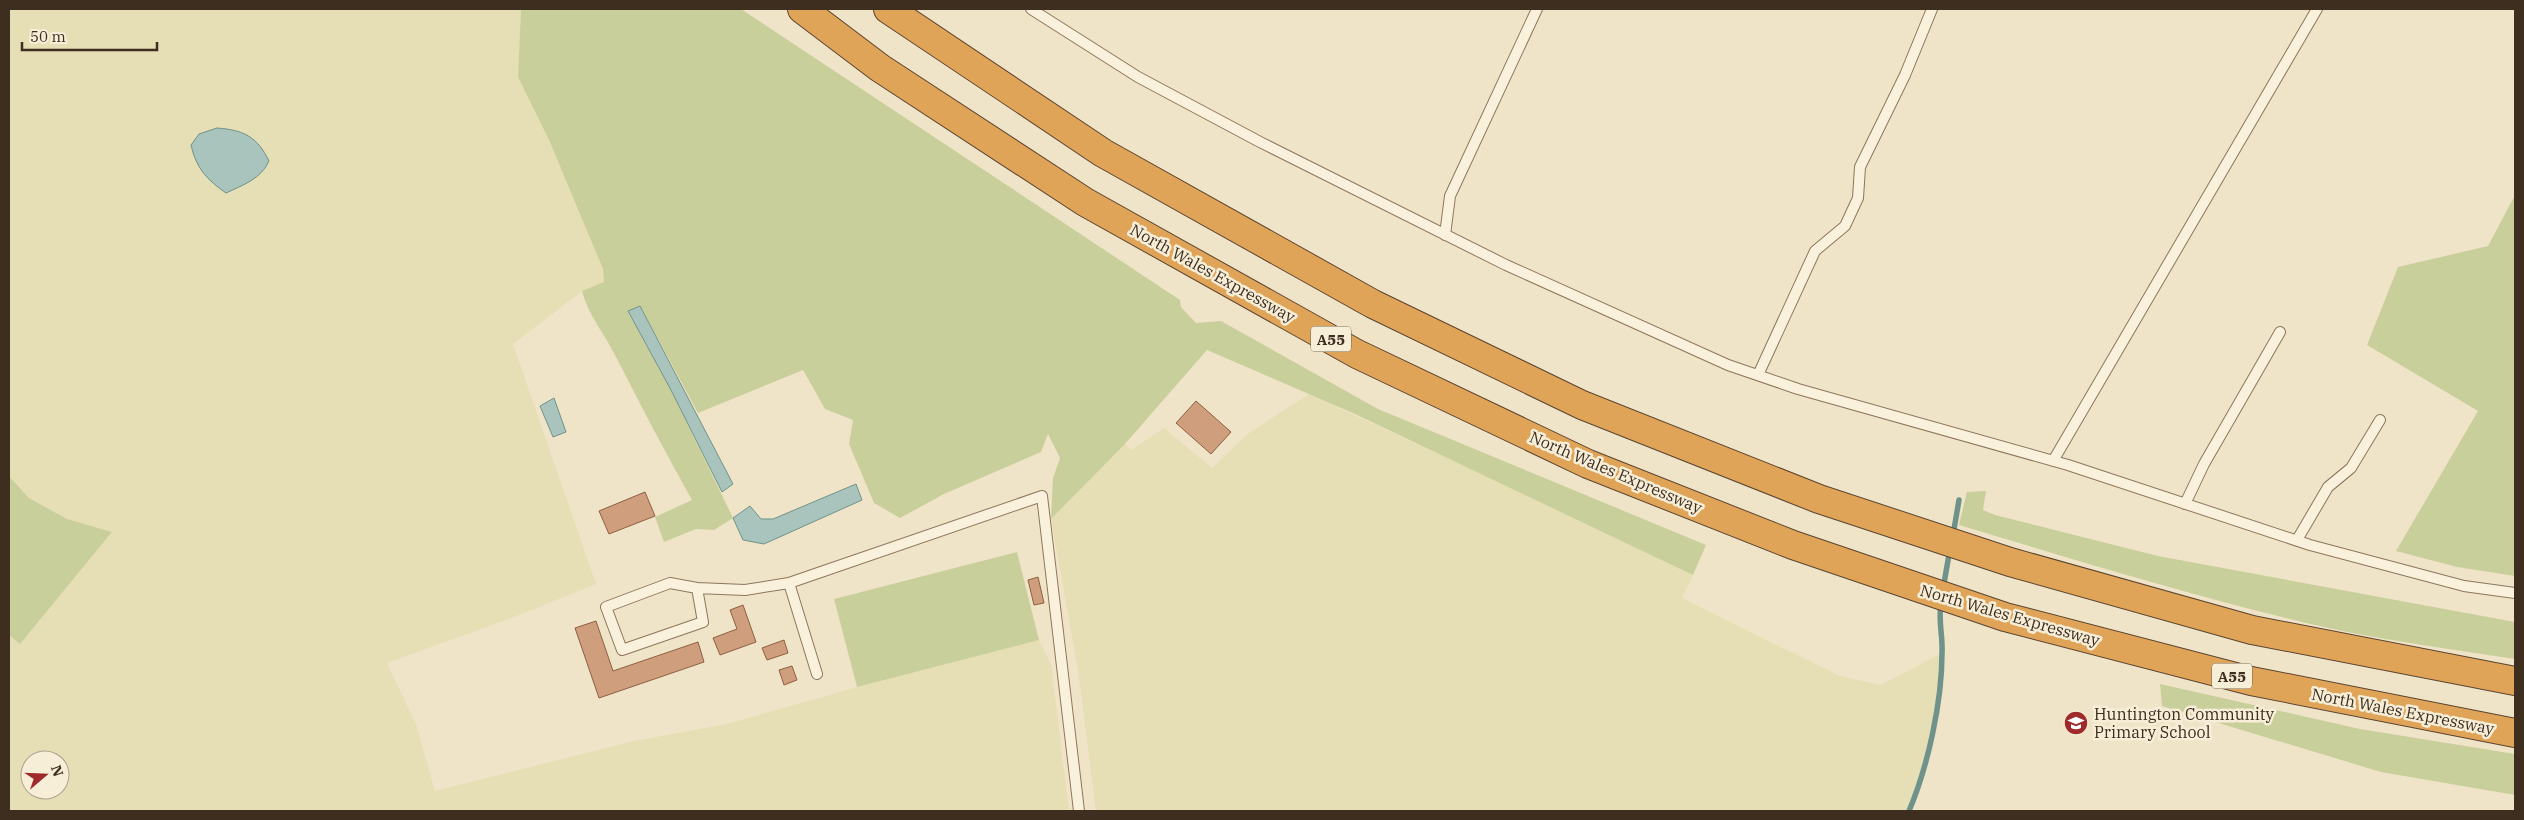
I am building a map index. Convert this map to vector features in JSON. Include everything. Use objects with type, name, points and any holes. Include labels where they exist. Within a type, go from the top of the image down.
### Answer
[{"type":"highway","name":"North Wales Expressway","points":[[802,9],[880,68],[1085,202],[1358,354],[1588,464],[1793,545],[1953,601],[2005,617],[2251,681],[2515,734]]},
{"type":"highway","points":[[888,9],[1103,153],[1373,304],[1582,405],[1820,499],[1958,546],[2252,630],[2515,681]]},
{"type":"lane","points":[[1031,9],[1138,77],[1260,142],[1506,265],[1719,361],[1807,392],[2053,461],[2297,540],[2464,586],[2515,593]]},
{"type":"lane","points":[[1445,235],[1450,196],[1538,9]]},
{"type":"lane","points":[[1758,375],[1816,251],[1845,226],[1858,198],[1860,167],[1905,75],[1932,9]]},
{"type":"lane","points":[[2053,461],[2317,9]]},
{"type":"lane","points":[[2185,504],[2204,464],[2280,332]]},
{"type":"lane","points":[[2297,540],[2328,487],[2351,468],[2380,420]]},
{"type":"lane","points":[[697,588],[703,622],[622,650],[606,607],[670,583],[697,588],[745,590],[789,583],[1042,496],[1079,811]]},
{"type":"lane","points":[[789,583],[817,674]]},
{"type":"shaded area","points":[[9,9],[521,9],[518,77],[549,140],[603,269],[604,282],[582,291],[513,344],[596,584],[514,617],[387,663],[416,724],[435,791],[634,741],[727,724],[857,687],[1039,640],[1051,664],[1069,811],[9,811],[9,635],[20,644],[112,532],[67,519],[29,498],[9,476]]},
{"type":"shaded area","points":[[1309,394],[1551,506],[1693,575],[1682,598],[1840,676],[1881,685],[1942,653],[1938,699],[1930,740],[1909,811],[1096,811],[1078,670],[1051,519],[1125,444],[1131,450],[1164,428],[1212,468],[1249,433]]},
{"type":"green space","points":[[521,9],[741,9],[1180,300],[1181,307],[1196,323],[1221,321],[1378,409],[1706,545],[1693,575],[1355,414],[1207,350],[1125,444],[1051,519],[1053,478],[1060,458],[1048,434],[1041,452],[944,494],[900,518],[874,503],[849,444],[853,420],[825,409],[803,370],[698,413],[640,306],[628,311],[671,390],[733,518],[714,530],[696,529],[664,542],[655,517],[692,500],[585,300],[582,291],[604,282],[603,269],[549,140],[518,77]]},
{"type":"green space","points":[[2515,195],[2515,576],[2457,567],[2396,551],[2478,411],[2367,345],[2398,267],[2488,246]]},
{"type":"green space","points":[[9,476],[29,498],[67,519],[112,532],[20,644],[9,635]]},
{"type":"green space","points":[[1986,491],[1983,510],[1995,515],[2158,556],[2515,622],[2515,659],[2381,638],[2302,622],[2172,588],[1959,525],[1967,492]]},
{"type":"green space","points":[[1017,552],[1039,640],[857,687],[834,599]]},
{"type":"green space","points":[[2160,684],[2360,729],[2515,754],[2515,795],[2381,772],[2162,706]]},
{"type":"water","points":[[217,128],[234,130],[248,136],[254,140],[269,161],[256,177],[226,193],[203,173],[191,145],[199,134]]},
{"type":"water","points":[[640,306],[733,484],[722,492],[671,390],[628,311]]},
{"type":"water","points":[[554,398],[566,432],[553,437],[540,406]]},
{"type":"water","points":[[856,484],[862,500],[764,544],[743,540],[733,518],[750,506],[761,519],[773,519]]},
{"type":"building","points":[[1196,401],[1231,432],[1211,454],[1176,423]]},
{"type":"building","points":[[645,492],[655,516],[609,534],[599,511]]},
{"type":"building","points":[[1038,577],[1044,603],[1034,605],[1028,580]]},
{"type":"building","points":[[743,605],[756,642],[720,655],[713,638],[737,629],[730,610]]},
{"type":"building","points":[[596,621],[613,671],[698,642],[704,662],[599,698],[575,628]]},
{"type":"building","points":[[784,640],[788,653],[767,660],[762,648]]},
{"type":"building","points":[[792,666],[797,680],[784,685],[779,670]]},
{"type":"waterway","points":[[1953,535],[1959,500]]},
{"type":"waterway","points":[[1943,589],[1950,549]]},
{"type":"waterway","points":[[1909,811],[1928,754],[1937,713],[1942,647],[1941,604]]},
{"type":"place","name":"Huntington Community Primary School","points":[[2076,723]]}]
